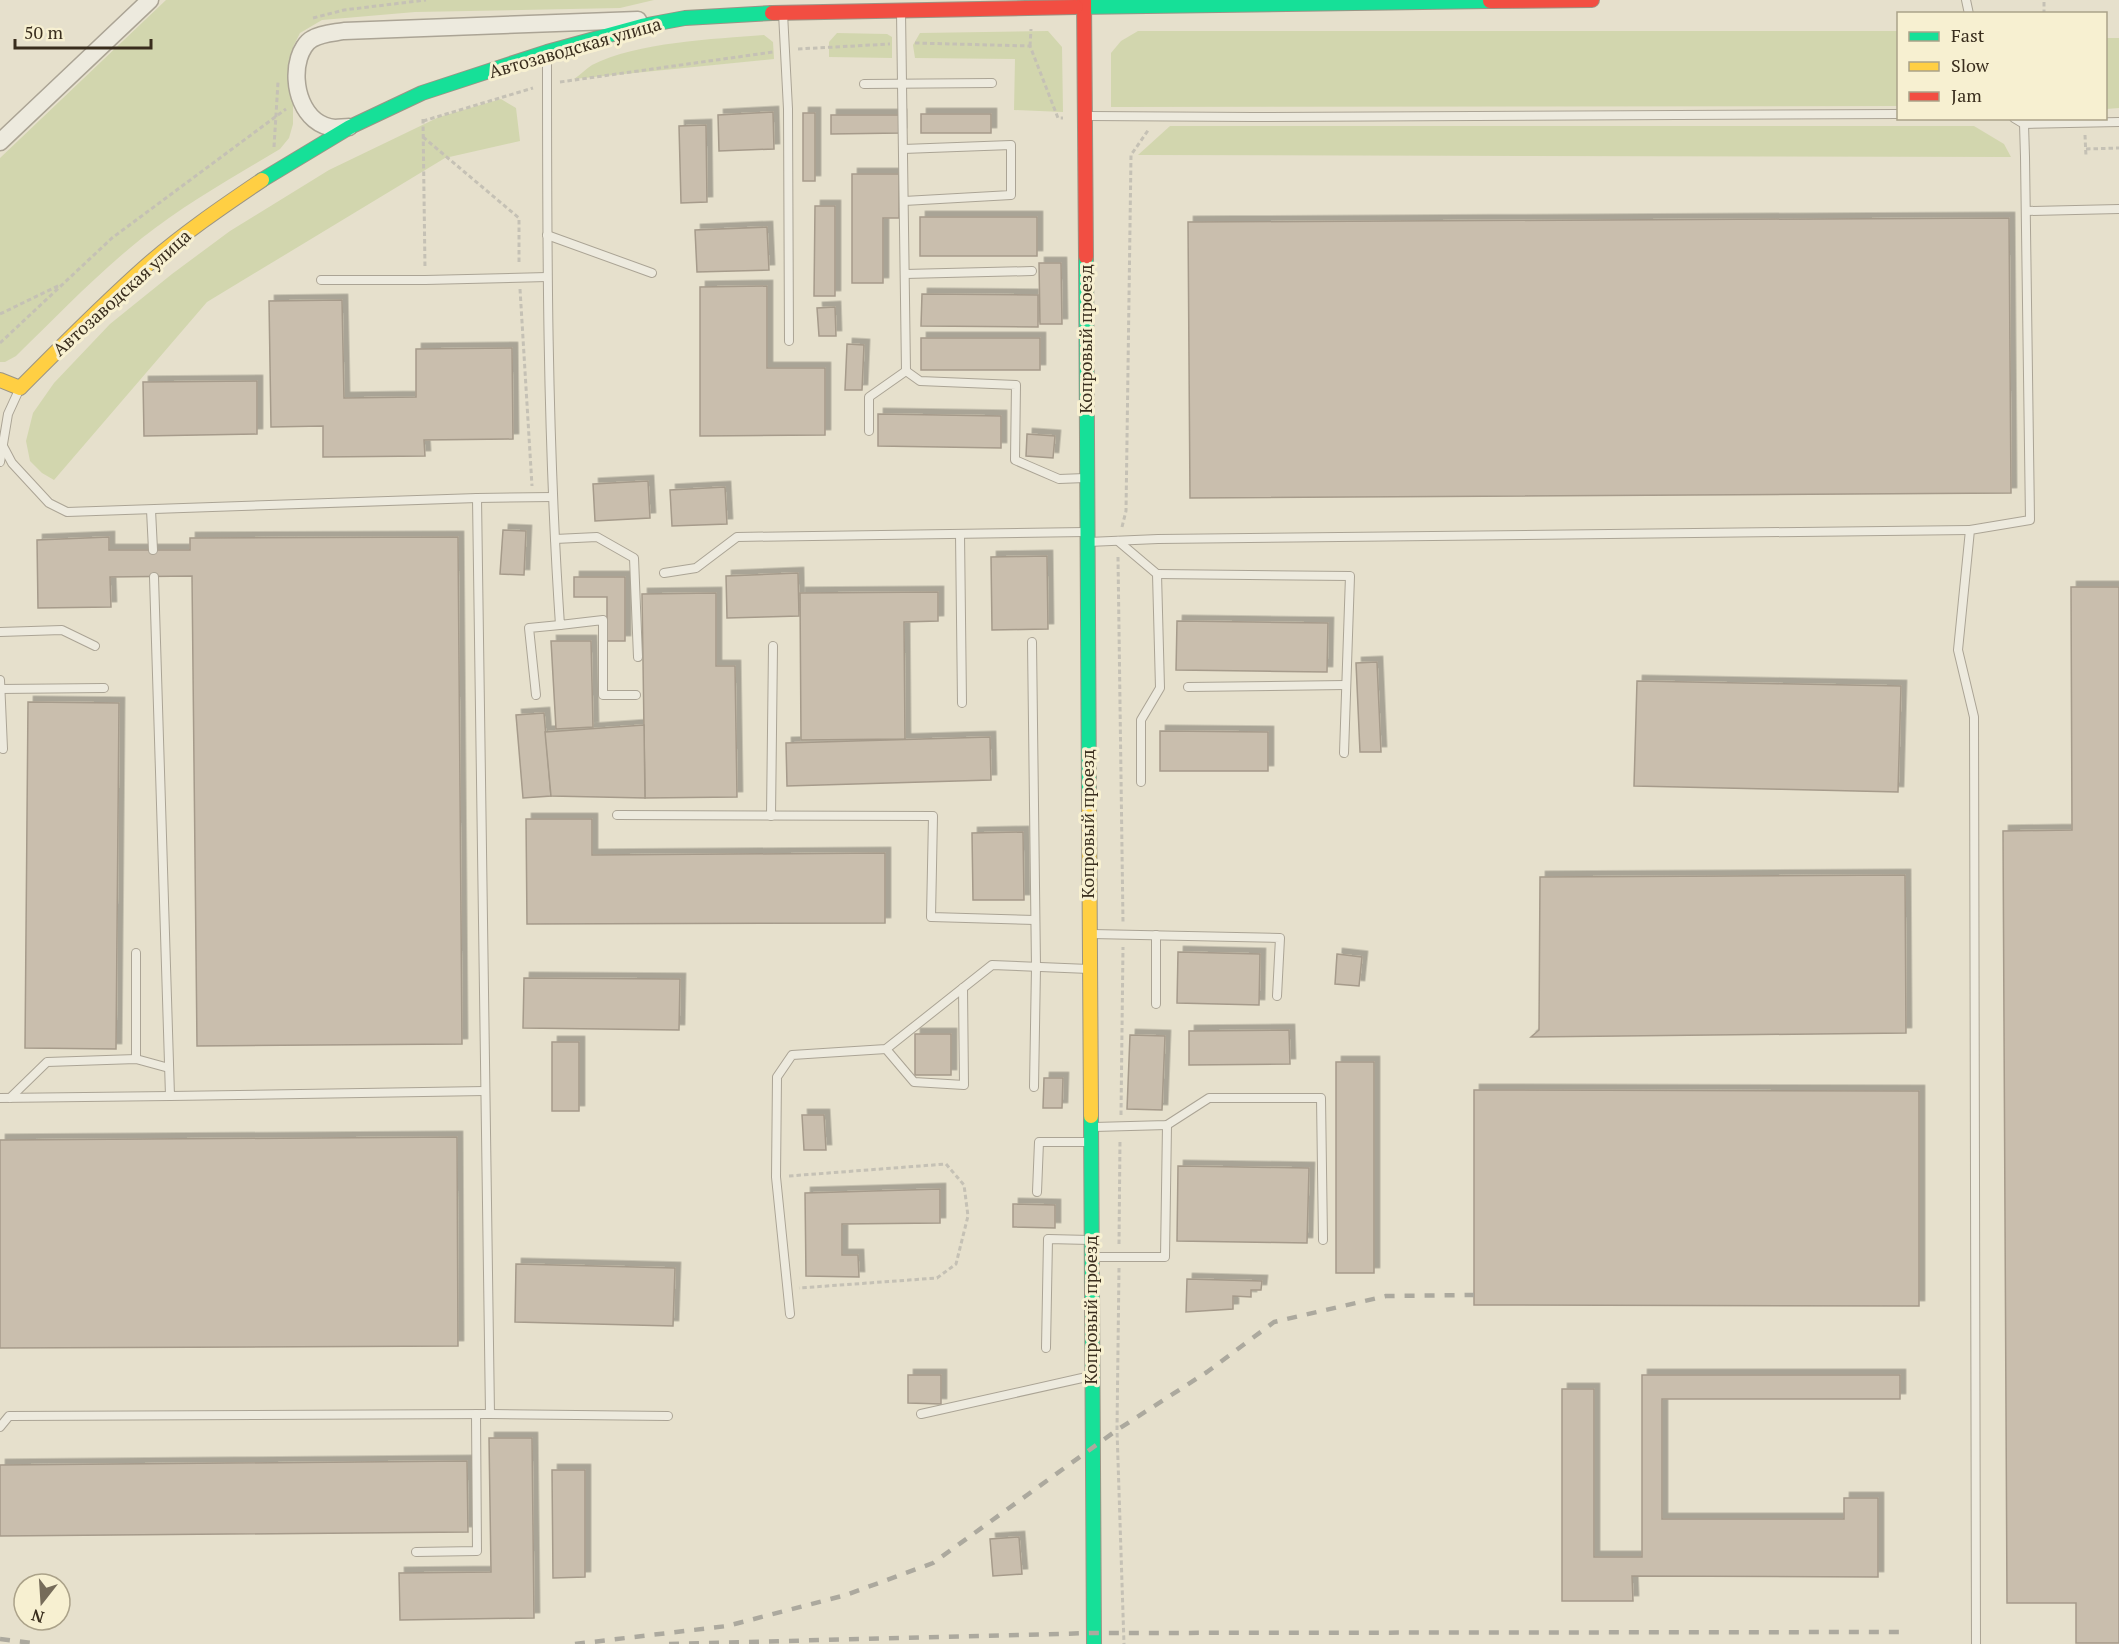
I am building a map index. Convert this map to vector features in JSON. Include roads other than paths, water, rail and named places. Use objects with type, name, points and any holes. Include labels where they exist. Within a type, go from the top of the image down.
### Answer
[{"type":"main road","name":"Автозаводская улица","points":[[20,388],[98,310],[146,266],[190,231],[272,173],[350,127],[423,93],[547,52],[642,26],[686,18],[783,12],[1084,2],[1592,0]]},
{"type":"main road","name":"Копровый проезд","points":[[1084,2],[1094,1644]]},
{"type":"main road","points":[[0,380],[20,388]]},
{"type":"street","points":[[0,142],[150,0]]},
{"type":"street","points":[[350,127],[334,128],[320,123],[308,113],[300,101],[296,68],[301,52],[310,40],[324,34],[344,31],[686,18]]},
{"type":"lane","points":[[901,9],[906,371]]},
{"type":"lane","points":[[783,12],[788,110],[789,341]]},
{"type":"lane","points":[[547,52],[547,277],[553,497],[560,625]]},
{"type":"lane","points":[[864,84],[992,83]]},
{"type":"lane","points":[[1084,116],[1897,114]]},
{"type":"lane","points":[[2017,120],[2024,124],[2119,122]]},
{"type":"lane","points":[[664,573],[696,568],[737,537],[960,534],[1087,537],[1118,541],[1970,530],[2030,520],[2024,124]]},
{"type":"lane","points":[[903,149],[1011,145],[1011,195],[904,201]]},
{"type":"lane","points":[[2027,211],[2119,209]]},
{"type":"lane","points":[[548,235],[652,273]]},
{"type":"lane","points":[[905,274],[1032,271]]},
{"type":"lane","points":[[321,280],[547,277]]},
{"type":"lane","points":[[906,371],[920,381],[1017,385],[1015,460],[1059,479],[1086,478]]},
{"type":"lane","points":[[869,431],[869,397],[906,371]]},
{"type":"lane","points":[[0,462],[4,414],[20,388]]},
{"type":"lane","points":[[3,446],[12,463],[49,503],[67,512],[553,497]]},
{"type":"lane","points":[[477,498],[490,1414]]},
{"type":"lane","points":[[151,510],[153,550]]},
{"type":"lane","points":[[1970,530],[1958,650],[1974,717],[1976,1644]]},
{"type":"lane","points":[[960,534],[962,703]]},
{"type":"lane","points":[[555,539],[597,537],[634,558],[638,657]]},
{"type":"lane","points":[[1118,541],[1157,574],[1350,576],[1344,753]]},
{"type":"lane","points":[[1141,782],[1141,720],[1160,688],[1157,574]]},
{"type":"lane","points":[[154,576],[170,1096]]},
{"type":"lane","points":[[536,695],[529,628],[603,620],[603,695],[636,695]]},
{"type":"lane","points":[[0,632],[62,630],[95,646]]},
{"type":"lane","points":[[1032,642],[1036,967],[1034,1087]]},
{"type":"lane","points":[[771,816],[773,645]]},
{"type":"lane","points":[[0,680],[3,749]]},
{"type":"lane","points":[[1188,687],[1346,685]]},
{"type":"lane","points":[[0,689],[104,688]]},
{"type":"lane","points":[[617,815],[933,816],[931,917],[1035,920]]},
{"type":"lane","points":[[1089,934],[1280,938],[1277,996]]},
{"type":"lane","points":[[1155,935],[1156,1004]]},
{"type":"lane","points":[[136,953],[136,1059]]},
{"type":"lane","points":[[790,1314],[776,1177],[777,1077],[792,1055],[886,1049],[992,965],[1089,969]]},
{"type":"lane","points":[[886,1049],[914,1082],[964,1085],[963,988]]},
{"type":"lane","points":[[10,1098],[46,1062],[136,1059],[169,1068]]},
{"type":"lane","points":[[0,1098],[485,1091]]},
{"type":"lane","points":[[1090,1127],[1167,1125],[1209,1098],[1321,1098],[1323,1240]]},
{"type":"lane","points":[[1091,1257],[1165,1257],[1167,1125]]},
{"type":"lane","points":[[1037,1192],[1039,1142],[1090,1142]]},
{"type":"lane","points":[[1046,1348],[1047,1239],[1091,1240]]},
{"type":"lane","points":[[921,1414],[1092,1375]]},
{"type":"lane","points":[[416,1552],[477,1551],[476,1414]]},
{"type":"lane","points":[[0,1427],[9,1416],[490,1414],[668,1416]]},
{"type":"railway","points":[[575,1644],[727,1626],[846,1595],[933,1563],[1117,1430],[1207,1372],[1274,1322],[1386,1296],[1474,1295]]},
{"type":"railway","points":[[669,1644],[1093,1633],[1908,1632]]},
{"type":"railway","points":[[0,1639],[39,1644]]}]
